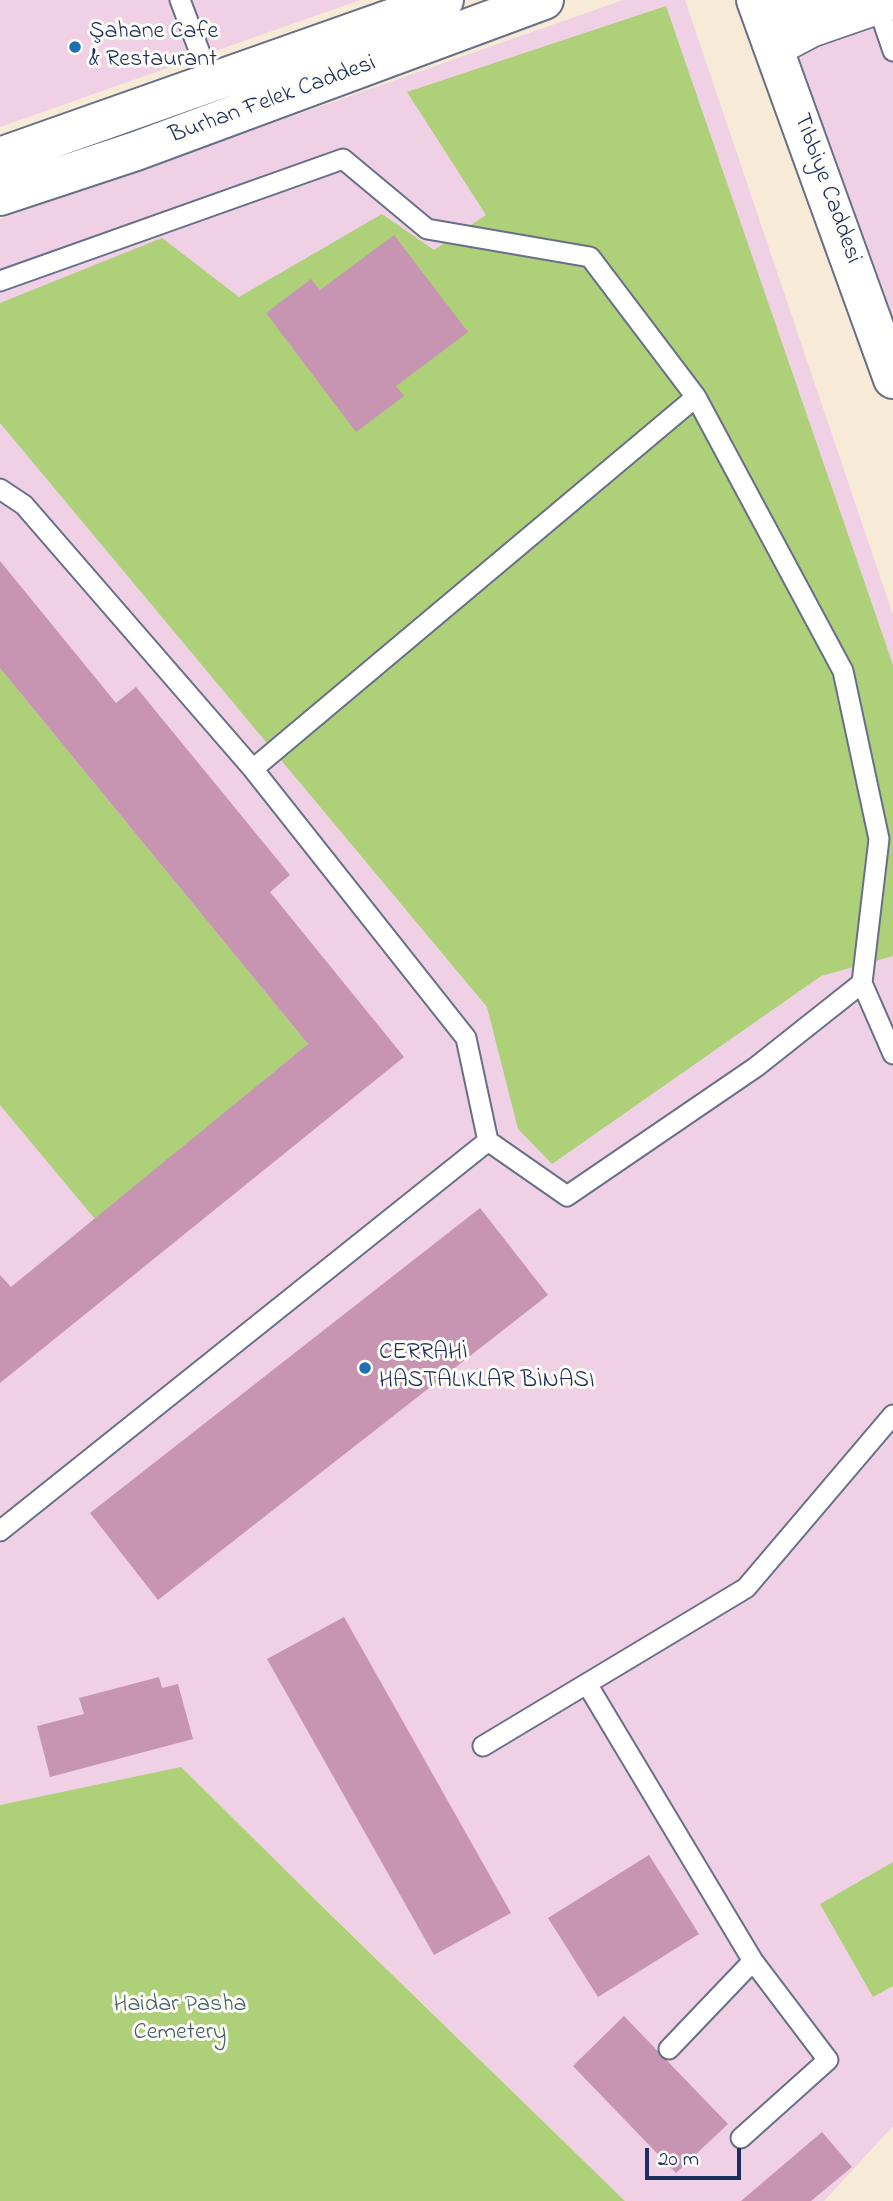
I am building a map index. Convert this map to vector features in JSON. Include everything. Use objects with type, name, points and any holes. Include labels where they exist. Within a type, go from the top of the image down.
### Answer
[{"type":"street","name":"Burhan Felek Caddesi","points":[[0,156],[444,0]]},
{"type":"street","name":"Burhan Felek Caddesi","points":[[0,196],[136,151],[544,0]]},
{"type":"street","points":[[758,5],[885,2]]},
{"type":"street","points":[[774,48],[812,28],[885,2]]},
{"type":"street","name":"Tıbbiye Caddesi","points":[[758,5],[893,379]]},
{"type":"lane","points":[[180,0],[211,82]]},
{"type":"lane","points":[[885,2],[893,51]]},
{"type":"lane","points":[[0,281],[343,159],[427,229],[590,257],[696,397],[843,671],[879,839],[862,983],[893,1054]]},
{"type":"lane","points":[[253,769],[696,397]]},
{"type":"lane","points":[[0,489],[24,505],[253,769],[466,1038],[488,1142],[568,1196],[757,1068],[862,983]]},
{"type":"lane","points":[[0,1531],[488,1142]]},
{"type":"lane","points":[[483,1745],[746,1588],[893,1415]]},
{"type":"lane","points":[[587,1684],[753,1961],[828,2060],[741,2138]]},
{"type":"lane","points":[[669,2049],[753,1961]]},
{"type":"shaded area","points":[[0,0],[360,0],[0,127]]},
{"type":"shaded area","points":[[623,0],[685,0],[893,615],[893,2126],[824,2201],[625,2201],[181,1768],[0,1805],[0,219]]},
{"type":"shaded area","points":[[893,0],[893,334],[774,2]]},
{"type":"green space","points":[[666,6],[893,665],[893,956],[821,976],[552,1164],[518,1129],[487,1007],[0,423],[0,303],[162,238],[239,297],[382,214],[434,250],[486,215],[407,92]]},
{"type":"green space","points":[[0,668],[308,1044],[95,1219],[0,1105]]},
{"type":"green space","name":"Haidar Pasha Cemetery","points":[[181,1767],[625,2201],[0,2201],[0,1805]]},
{"type":"green space","points":[[893,1862],[893,1986],[873,1997],[820,1904]]},
{"type":"building","points":[[394,235],[468,332],[396,386],[404,396],[356,432],[266,313],[311,279],[320,290]]},
{"type":"building","points":[[0,561],[116,703],[136,687],[290,875],[270,892],[404,1057],[0,1383],[0,1275],[11,1287],[308,1044],[0,668]]},
{"type":"building","name":"CERRAHİ HASTALIKLAR BİNASI","points":[[480,1208],[548,1295],[158,1600],[90,1513]]},
{"type":"building","points":[[344,1617],[511,1913],[434,1955],[267,1659]]},
{"type":"building","points":[[159,1677],[162,1688],[178,1684],[193,1739],[50,1777],[37,1726],[84,1714],[79,1698]]},
{"type":"building","points":[[649,1855],[699,1934],[598,1997],[548,1918]]},
{"type":"building","points":[[624,2016],[728,2124],[676,2173],[573,2066]]},
{"type":"building","points":[[822,2132],[852,2167],[811,2201],[741,2201]]},
{"type":"place","name":"Şahane Cafe & Restaurant","points":[[75,47]]},
{"type":"place","name":"CERRAHİ HASTALIKLAR BİNASI","points":[[365,1368]]}]
